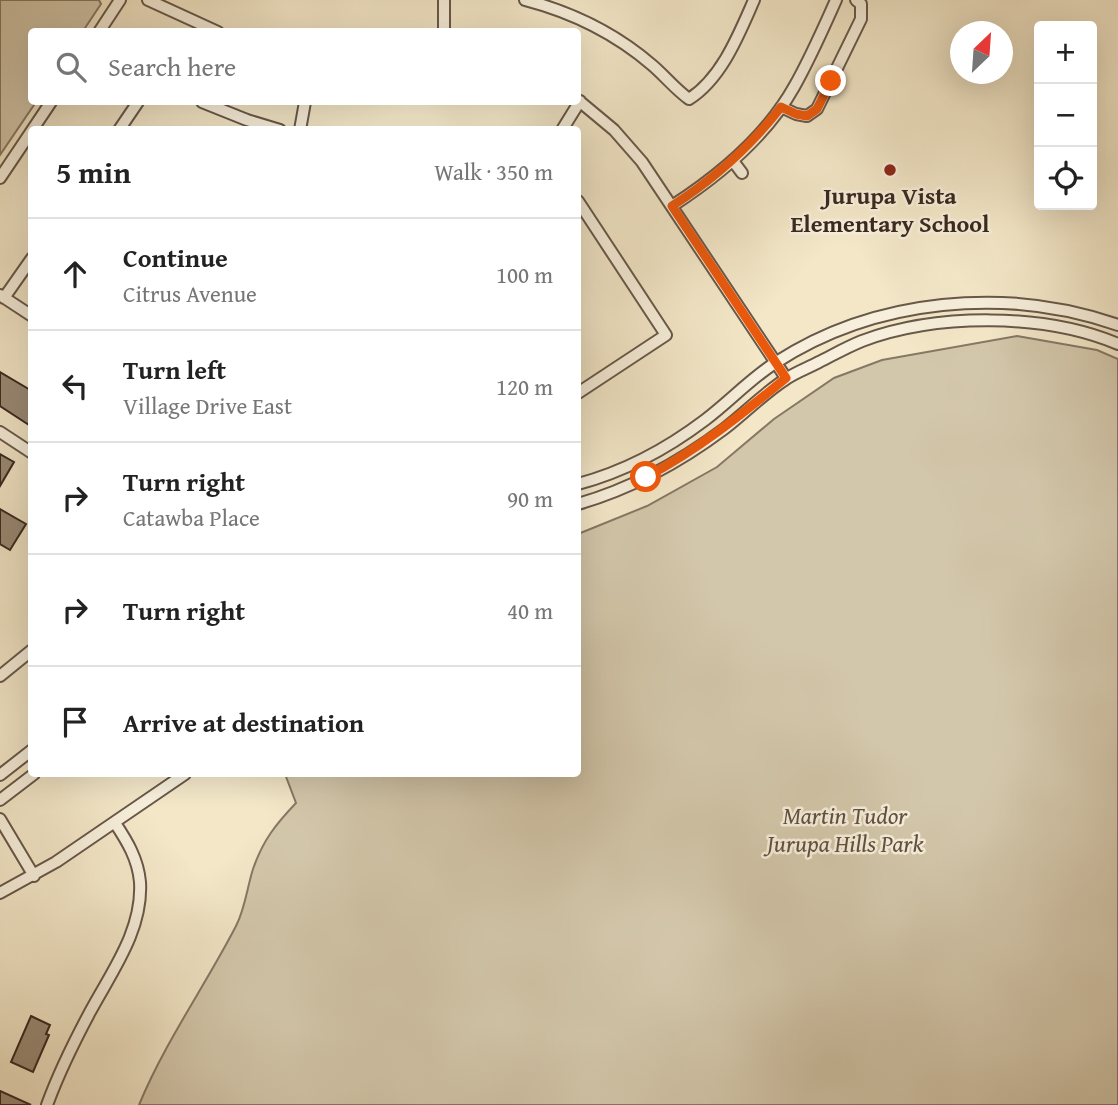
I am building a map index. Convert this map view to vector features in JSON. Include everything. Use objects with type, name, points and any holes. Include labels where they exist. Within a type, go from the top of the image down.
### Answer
[{"type":"street","points":[[102,28],[120,0]]},
{"type":"street","points":[[148,0],[209,28]]},
{"type":"street","points":[[444,0],[444,28]]},
{"type":"street","points":[[525,0],[564,12],[621,41],[652,64],[689,99],[701,92],[711,79],[737,36],[754,0]]},
{"type":"street","points":[[672,206],[733,161],[751,144],[781,107],[806,65],[836,0]]},
{"type":"street","points":[[781,107],[807,116],[817,109],[861,19],[861,4],[856,0]]},
{"type":"street","points":[[581,103],[630,146],[786,378]]},
{"type":"street","points":[[35,126],[49,105]]},
{"type":"street","points":[[122,126],[136,105]]},
{"type":"street","points":[[208,105],[245,125]]},
{"type":"street","points":[[301,126],[304,105]]},
{"type":"street","points":[[564,126],[577,105]]},
{"type":"street","points":[[0,178],[28,136]]},
{"type":"street","points":[[733,161],[742,173]]},
{"type":"street","points":[[581,206],[666,335],[581,391]]},
{"type":"street","points":[[28,263],[2,297],[28,313]]},
{"type":"street","points":[[581,483],[622,468],[677,439],[775,363],[849,327],[895,313],[957,303],[992,302],[1068,311],[1118,325]]},
{"type":"street","points":[[581,503],[630,485],[684,457],[724,429],[786,378],[863,341],[915,328],[962,321],[1029,323],[1065,329],[1118,344]]},
{"type":"street","points":[[0,432],[28,450]]},
{"type":"street","points":[[0,676],[28,653]]},
{"type":"street","points":[[0,775],[28,754]]},
{"type":"street","points":[[0,800],[30,777]]},
{"type":"street","points":[[0,893],[34,876],[181,777]]},
{"type":"street","points":[[0,819],[34,876]]},
{"type":"street","points":[[47,1105],[69,1051],[135,925],[140,897],[139,875],[130,846],[114,823]]},
{"type":"green space","points":[[0,0],[99,0],[101,4],[85,28],[28,28],[28,105],[34,105],[0,155]]},
{"type":"green space","name":"Martin Tudor Jurupa Hills Park","points":[[1017,336],[1097,350],[1118,359],[1118,1105],[139,1105],[173,1036],[236,926],[261,849],[276,825],[296,803],[286,777],[581,777],[581,533],[647,506],[717,467],[774,419],[834,378],[882,360]]},
{"type":"building","points":[[0,372],[28,389],[28,424],[0,406]]},
{"type":"building","points":[[0,454],[14,462],[0,486]]},
{"type":"building","points":[[0,509],[26,524],[10,550],[0,544]]},
{"type":"building","points":[[31,1016],[50,1025],[46,1034],[49,1035],[33,1072],[11,1062]]},
{"type":"building","points":[[0,1091],[31,1105],[0,1105]]},
{"type":"place","name":"Jurupa Vista Elementary School","points":[[890,170]]},
{"type":"route","points":[[646,477],[684,457],[724,429],[786,378],[672,206],[733,161],[751,144],[781,107],[807,116],[817,109],[831,81]]}]
